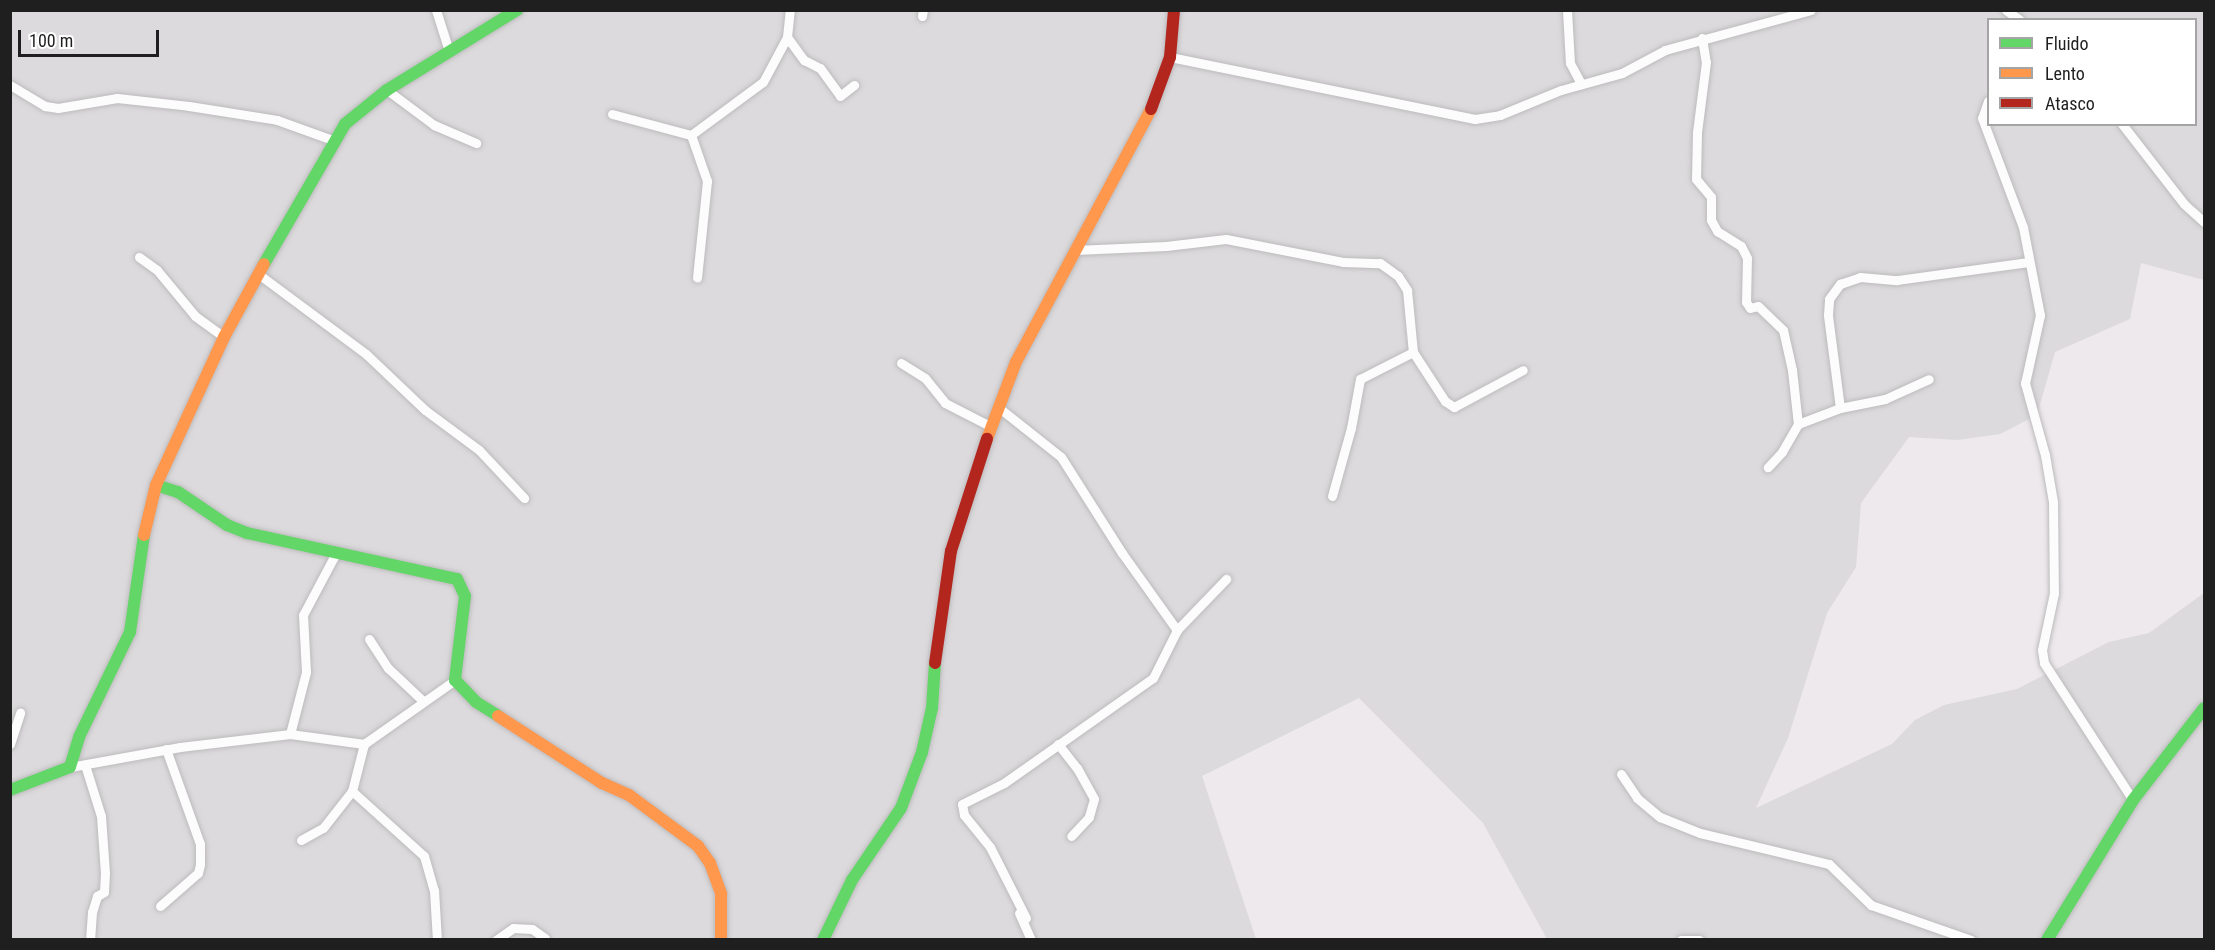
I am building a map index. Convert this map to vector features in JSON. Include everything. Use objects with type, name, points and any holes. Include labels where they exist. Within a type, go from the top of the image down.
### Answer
[{"type":"street","points":[[436,10],[449,51]]},
{"type":"street","points":[[70,767],[79,737],[127,642],[156,485],[224,338],[257,273],[333,140],[345,124],[387,90],[517,10]]},
{"type":"street","points":[[691,135],[763,82],[787,38],[790,10]]},
{"type":"street","points":[[823,939],[852,880],[901,808],[922,752],[932,708],[938,627],[951,551],[990,426],[1016,362],[1147,120],[1170,57],[1174,10]]},
{"type":"street","points":[[1567,10],[1570,63],[1581,84]]},
{"type":"street","points":[[1170,57],[1475,118],[1500,115],[1581,84],[1622,73],[1665,50],[1702,38],[1811,10]]},
{"type":"street","points":[[787,38],[804,60],[820,68],[840,96],[854,85]]},
{"type":"street","points":[[1702,38],[1706,62],[1698,123],[1696,179],[1711,197],[1711,220],[1717,231],[1741,246],[1747,258],[1746,302],[1750,308],[1758,306],[1786,336],[1798,424],[1782,452],[1768,467]]},
{"type":"street","points":[[10,85],[45,106],[58,108],[117,98],[189,106],[277,120],[333,140]]},
{"type":"street","points":[[387,90],[434,125],[476,143]]},
{"type":"street","points":[[1987,106],[1982,118],[2023,227],[2040,315],[2025,383],[2045,455],[2053,502],[2054,593],[2042,650],[2044,663],[2133,800]]},
{"type":"street","points":[[612,114],[691,135]]},
{"type":"street","points":[[2124,126],[2184,204],[2205,222]]},
{"type":"street","points":[[691,135],[707,181],[697,277]]},
{"type":"street","points":[[1075,250],[1166,246],[1226,239],[1343,262],[1380,263],[1398,276],[1407,290],[1413,352],[1445,401],[1454,407],[1523,370]]},
{"type":"street","points":[[140,257],[157,270],[195,316],[224,338]]},
{"type":"street","points":[[1840,408],[1828,315],[1829,299],[1840,284],[1860,277],[1897,280],[2028,262]]},
{"type":"street","points":[[257,273],[366,354],[425,410],[479,450],[524,498]]},
{"type":"street","points":[[1332,496],[1360,379],[1413,352]]},
{"type":"street","points":[[901,363],[925,378],[945,403],[990,426]]},
{"type":"street","points":[[1798,424],[1840,408],[1885,399],[1929,379]]},
{"type":"street","points":[[998,407],[1044,441],[1067,464],[1122,554],[1177,630]]},
{"type":"street","points":[[156,485],[178,492],[227,525],[247,533],[446,574],[463,586],[465,596],[455,680]]},
{"type":"street","points":[[290,734],[306,672],[303,615],[336,553]]},
{"type":"street","points":[[1026,918],[990,847],[963,815],[962,804],[1004,783],[1153,678],[1177,630],[1226,579]]},
{"type":"street","points":[[369,639],[388,668],[422,700]]},
{"type":"street","points":[[301,840],[323,828],[352,791],[364,744],[422,700],[455,680]]},
{"type":"street","points":[[455,680],[476,702],[602,783],[629,795],[698,846],[710,863],[721,894],[721,939]]},
{"type":"street","points":[[2048,939],[2133,800],[2164,754],[2205,708]]},
{"type":"street","points":[[10,744],[20,713]]},
{"type":"street","points":[[10,790],[70,767],[166,749],[290,734],[364,744]]},
{"type":"street","points":[[1058,744],[1077,768],[1094,799],[1089,817],[1071,836]]},
{"type":"street","points":[[160,906],[198,873],[200,864],[200,844],[166,749]]},
{"type":"street","points":[[85,765],[101,816],[105,873],[104,891],[97,896],[92,912],[90,938]]},
{"type":"street","points":[[1621,774],[1637,798],[1660,817],[1700,833],[1829,864],[1871,905],[1971,939]]},
{"type":"street","points":[[352,791],[424,856],[434,890],[437,939]]},
{"type":"street","points":[[1017,902],[1031,939]]},
{"type":"street","points":[[495,939],[513,928],[532,929],[545,938]]},
{"type":"street","points":[[1682,939],[1699,939]]},
{"type":"shaded area","points":[[10,11],[2204,11],[2204,280],[2141,263],[2130,319],[2055,352],[2037,415],[2000,434],[1958,440],[1909,437],[1861,503],[1856,567],[1827,613],[1788,738],[1756,808],[1892,744],[1915,720],[1944,705],[2017,689],[2109,642],[2149,633],[2204,593],[2204,939],[1547,939],[1483,823],[1359,698],[1202,776],[1256,939],[11,939]]},
{"type":"traffic: fast","points":[[264,264],[345,124],[387,90],[517,10]]},
{"type":"traffic: fast","points":[[156,485],[178,492],[227,525],[247,533],[457,579],[465,596],[455,680],[476,702],[498,716]]},
{"type":"traffic: fast","points":[[10,790],[70,767],[79,737],[130,632],[144,535]]},
{"type":"traffic: fast","points":[[823,940],[852,880],[901,808],[922,752],[932,708],[935,663]]},
{"type":"traffic: fast","points":[[2047,940],[2133,800],[2204,708]]},
{"type":"traffic: slow","points":[[987,439],[1016,362],[1151,109]]},
{"type":"traffic: slow","points":[[144,535],[156,485],[224,337],[264,264]]},
{"type":"traffic: slow","points":[[498,716],[602,783],[629,795],[698,846],[710,863],[721,894],[721,940]]},
{"type":"traffic: jam","points":[[1151,109],[1170,57],[1174,10]]},
{"type":"traffic: jam","points":[[935,663],[951,551],[987,439]]}]
